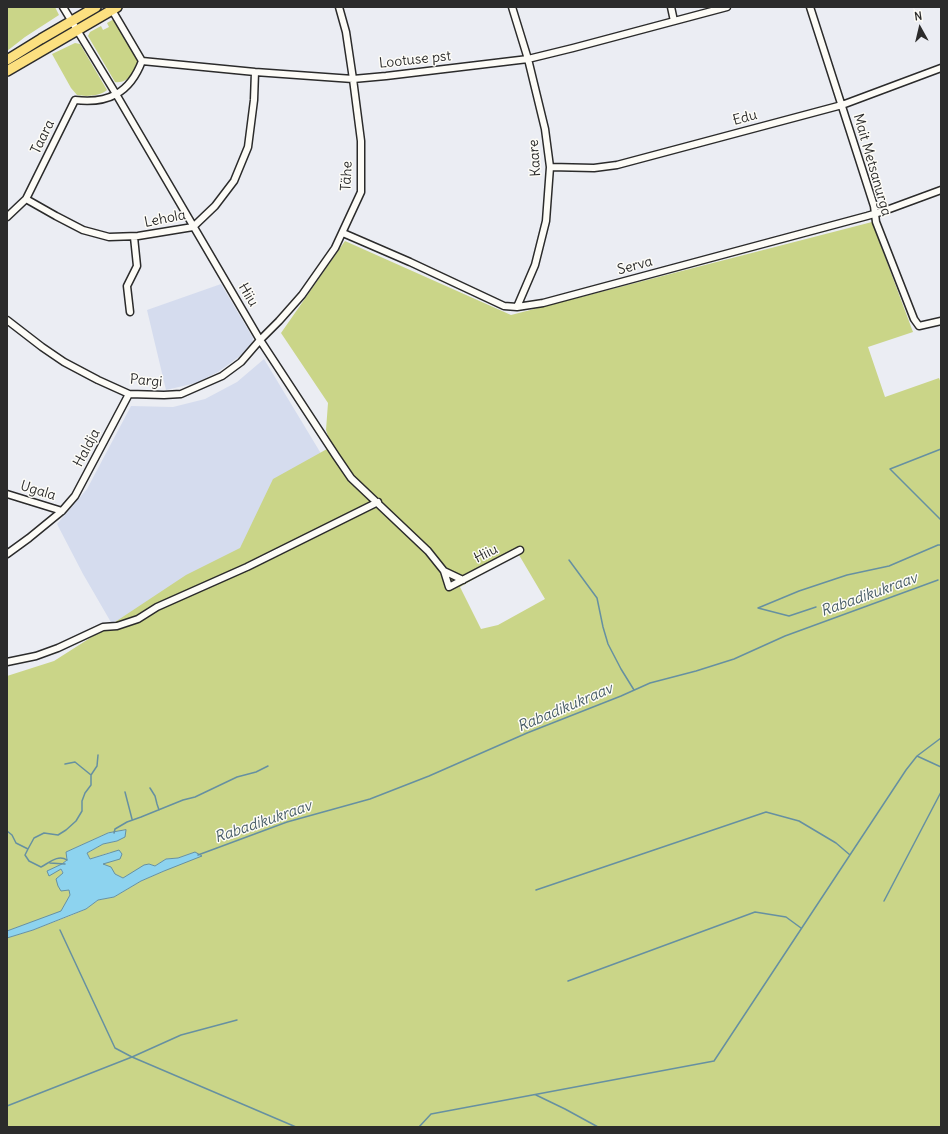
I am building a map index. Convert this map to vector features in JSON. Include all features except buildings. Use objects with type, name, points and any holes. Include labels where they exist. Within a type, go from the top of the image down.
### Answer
[{"type":"highway","points":[[7,60],[96,7]]},
{"type":"highway","points":[[7,71],[115,9]]},
{"type":"street","name":"Hiiu","points":[[63,7],[116,94],[260,340],[351,478],[428,551],[444,571],[449,587],[520,550]]},
{"type":"street","name":"Tähe","points":[[260,340],[302,295],[335,248],[361,192],[360,141],[353,78],[346,32],[339,7]]},
{"type":"street","name":"Kaare","points":[[512,7],[528,59],[545,129],[550,167],[546,221],[535,265],[517,307]]},
{"type":"street","points":[[672,7],[674,21]]},
{"type":"street","name":"Lootuse pst","points":[[142,61],[255,72],[353,78],[386,76],[528,59],[727,7]]},
{"type":"street","name":"Mait Metsanurga","points":[[810,7],[874,206],[876,222],[914,319],[919,326],[941,320]]},
{"type":"street","points":[[115,9],[142,61],[139,70],[132,81],[116,94]]},
{"type":"street","name":"Edu","points":[[550,167],[594,168],[616,165],[842,105],[941,68]]},
{"type":"street","name":"Lehola","points":[[26,199],[83,230],[109,237],[134,237],[193,227],[215,206],[234,180],[248,147],[254,100],[255,72]]},
{"type":"street","name":"Taara","points":[[7,217],[26,199],[75,100],[100,100],[116,94]]},
{"type":"street","name":"Serva","points":[[343,233],[410,262],[504,306],[517,307],[543,303],[875,214],[941,190]]},
{"type":"street","points":[[130,312],[127,286],[137,266],[134,237]]},
{"type":"street","name":"Pargi","points":[[7,320],[42,348],[64,362],[129,394],[181,394],[222,376],[240,362],[260,340]]},
{"type":"street","name":"Haldja","points":[[7,554],[62,511],[75,496],[129,394]]},
{"type":"street","name":"Ugala","points":[[7,494],[62,511]]},
{"type":"street","points":[[7,662],[36,656],[60,648],[104,627],[116,626],[138,619],[157,607],[247,566],[378,502]]},
{"type":"street","name":"Hiiu","points":[[444,571],[463,580]]},
{"type":"shaded area","points":[[221,284],[253,338],[251,348],[218,372],[196,383],[166,390],[147,310]]},
{"type":"shaded area","points":[[264,359],[355,510],[112,624],[83,574],[57,524],[87,489],[131,406],[173,407],[205,399],[237,382]]},
{"type":"green space","points":[[7,7],[55,7],[59,15],[25,37],[7,51]]},
{"type":"green space","points":[[114,19],[138,61],[133,73],[127,79],[119,82],[115,82],[88,36],[90,32],[101,26],[103,30],[109,27],[107,23]]},
{"type":"green space","points":[[75,43],[80,44],[107,90],[101,94],[93,96],[77,95],[71,88],[52,54]]},
{"type":"green space","points":[[872,222],[913,332],[868,347],[885,397],[939,378],[941,383],[941,1127],[7,1127],[7,938],[72,915],[86,909],[98,900],[114,897],[141,881],[164,871],[195,852],[178,858],[166,859],[155,866],[149,864],[123,878],[115,874],[103,864],[111,852],[90,859],[87,853],[103,844],[117,841],[126,830],[108,833],[66,852],[67,860],[48,871],[60,869],[68,884],[70,894],[61,912],[7,931],[7,676],[54,661],[186,575],[240,548],[273,479],[327,449],[330,442],[326,430],[328,403],[281,333],[345,241],[511,315]],"holes":[[[519,555],[545,599],[498,625],[481,629],[460,587]]]},
{"type":"water","points":[[126,830],[125,837],[117,841],[103,844],[87,853],[90,859],[119,850],[122,854],[120,859],[103,864],[111,867],[115,874],[123,878],[144,865],[149,864],[155,866],[166,859],[178,858],[195,852],[202,856],[141,881],[114,897],[98,900],[86,909],[33,930],[7,938],[7,931],[61,911],[70,895],[69,890],[61,891],[58,886],[56,879],[63,873],[61,869],[49,876],[47,871],[67,860],[66,852],[108,833]]},
{"type":"waterway","points":[[941,449],[890,469],[941,520]]},
{"type":"waterway","points":[[816,607],[789,616],[758,608],[799,591],[847,575],[889,566],[941,545]]},
{"type":"waterway","points":[[569,560],[597,598],[608,644],[634,690]]},
{"type":"waterway","name":"Rabadikukraav","points":[[198,855],[287,822],[370,799],[429,776],[527,733],[650,683],[734,659],[785,636],[938,580]]},
{"type":"waterway","points":[[419,1127],[431,1114],[714,1061],[906,770],[917,756],[941,738]]},
{"type":"waterway","points":[[28,849],[34,838],[44,833],[58,835],[76,821],[82,811],[82,801],[85,793],[91,785],[91,775],[97,766],[98,755]]},
{"type":"waterway","points":[[917,756],[941,767]]},
{"type":"waterway","points":[[65,764],[75,762],[91,775]]},
{"type":"waterway","points":[[114,833],[115,829],[127,822],[183,800],[195,797],[237,777],[256,772],[268,766]]},
{"type":"waterway","points":[[150,788],[155,796],[159,810]]},
{"type":"waterway","points":[[125,792],[132,819]]},
{"type":"waterway","points":[[884,901],[941,792]]},
{"type":"waterway","points":[[536,890],[766,812],[799,821],[836,843],[850,855]]},
{"type":"waterway","points":[[7,831],[12,835],[16,843],[28,849],[25,855],[29,861],[41,867],[50,861],[60,858],[67,860]]},
{"type":"waterway","points":[[50,863],[65,864]]},
{"type":"waterway","points":[[568,981],[755,912],[786,917],[801,928]]},
{"type":"waterway","points":[[60,930],[115,1048],[132,1057],[296,1127]]},
{"type":"waterway","points":[[7,1106],[132,1057],[181,1035],[237,1020]]},
{"type":"waterway","points":[[536,1095],[598,1127]]}]
